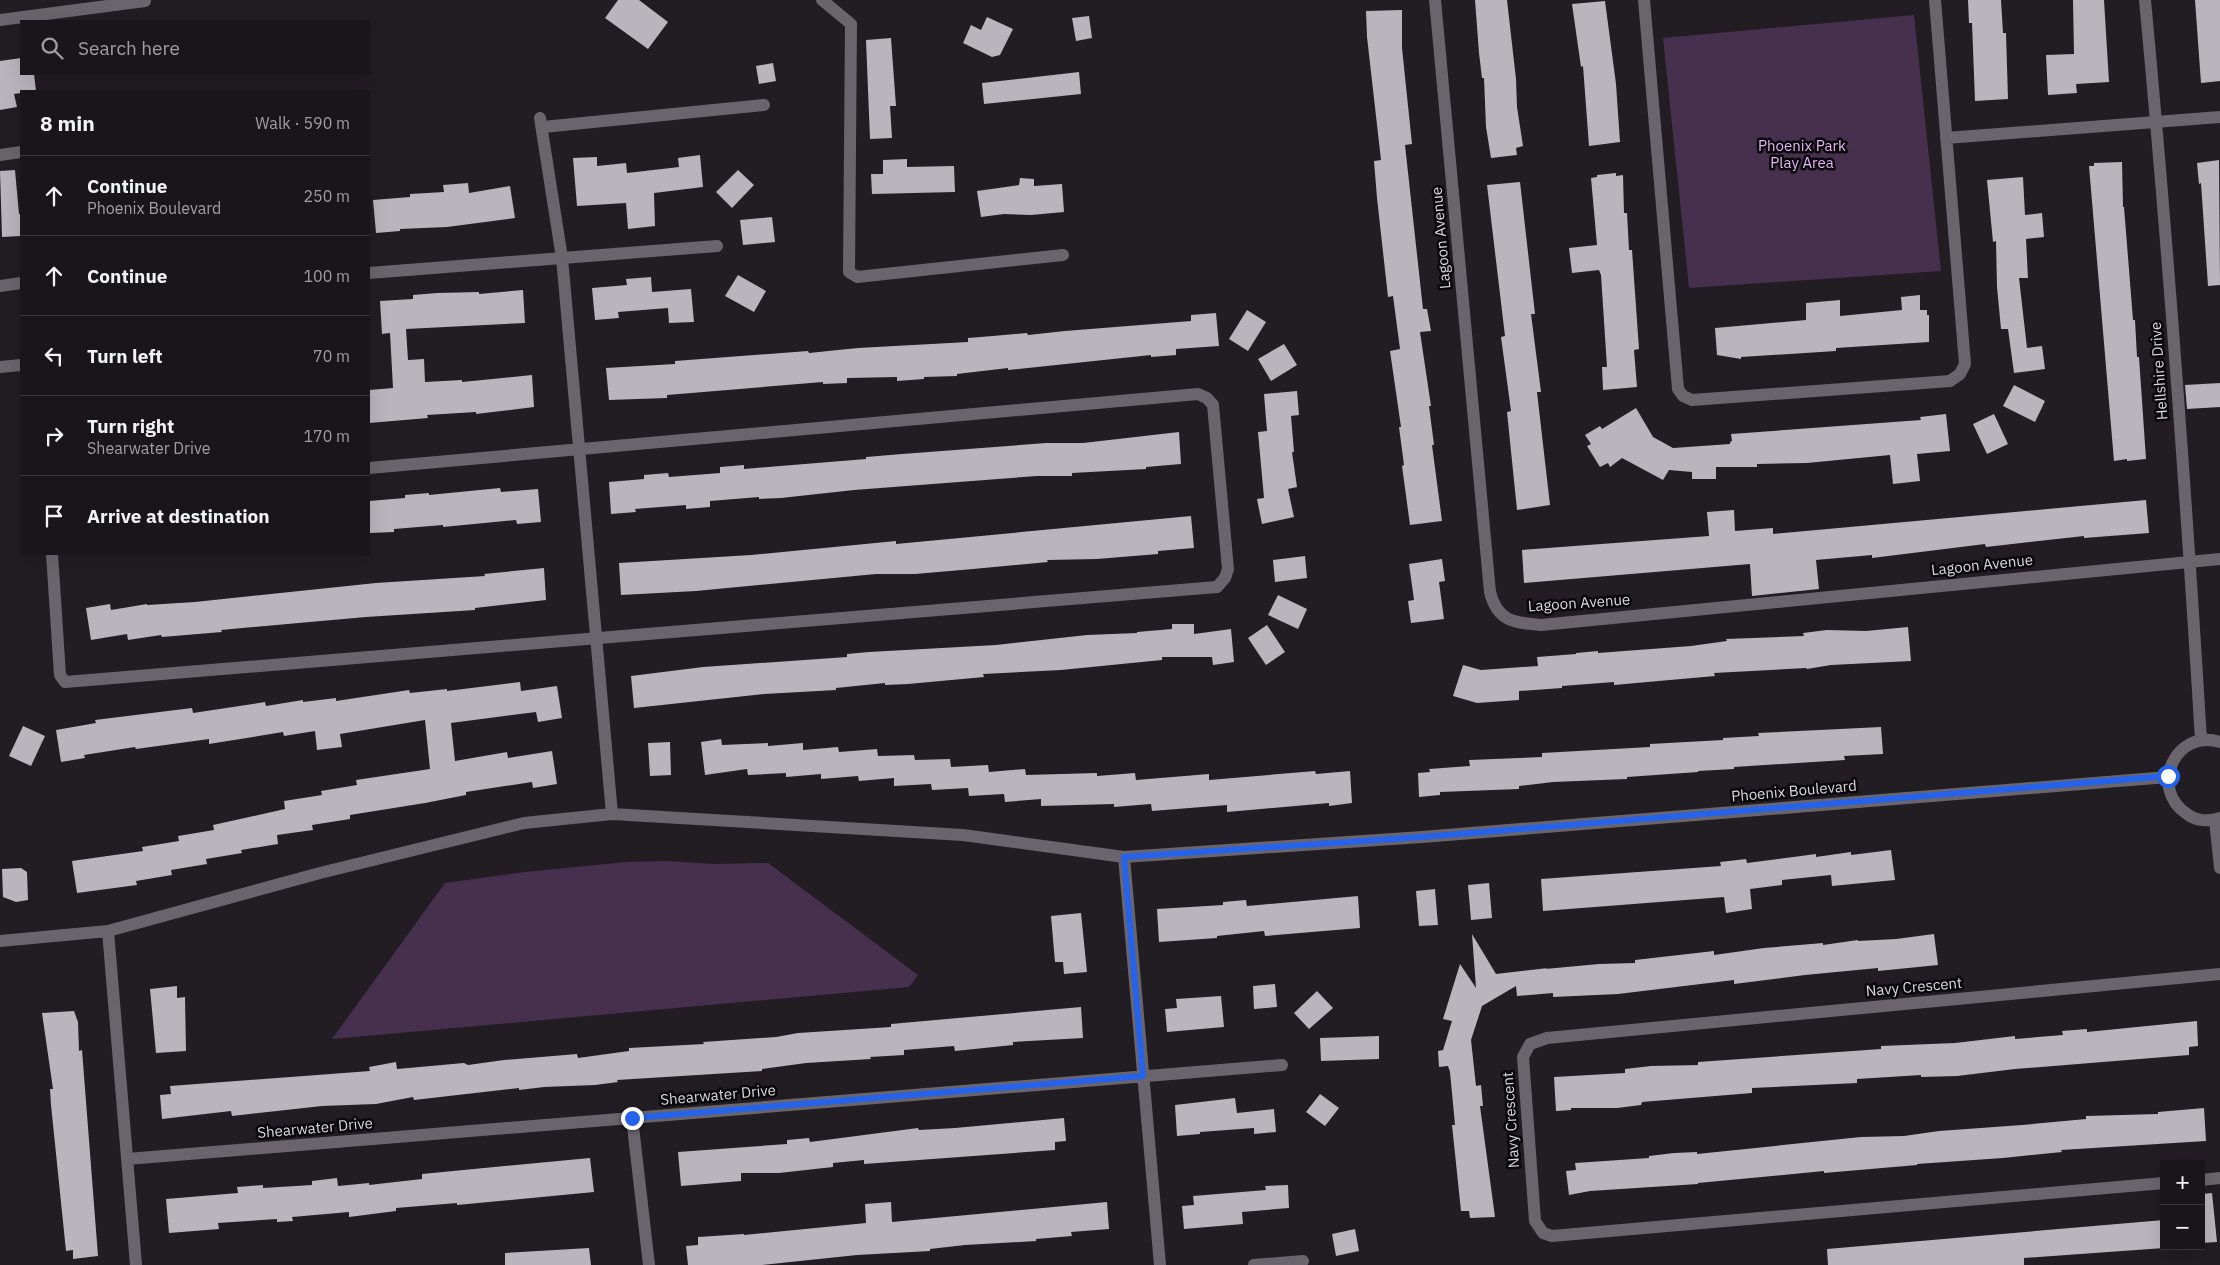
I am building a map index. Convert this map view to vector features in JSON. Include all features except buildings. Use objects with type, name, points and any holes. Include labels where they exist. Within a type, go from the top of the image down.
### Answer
[{"type":"street","points":[[822,0],[851,24],[849,272],[857,277],[1063,255]]},
{"type":"street","name":"Lagoon Avenue","points":[[1435,0],[1490,592],[1493,604],[1501,615],[1520,624],[1541,625],[2220,559]]},
{"type":"street","points":[[1644,0],[1678,389],[1683,396],[1692,400],[1950,381],[1960,374],[1964,364],[1935,0]]},
{"type":"street","name":"Hellshire Drive","points":[[2145,0],[2157,122],[2190,561],[2201,740]]},
{"type":"street","points":[[0,20],[145,1]]},
{"type":"street","points":[[612,814],[562,258],[542,122],[764,105]]},
{"type":"street","points":[[1946,138],[2220,117]]},
{"type":"street","points":[[0,155],[20,152]]},
{"type":"street","points":[[370,273],[717,246]]},
{"type":"street","points":[[0,286],[20,283]]},
{"type":"street","points":[[0,367],[20,365]]},
{"type":"street","points":[[52,555],[60,675],[65,682],[1217,587],[1225,578],[1228,569],[1213,405],[1207,398],[1198,394],[370,468]]},
{"type":"street","points":[[2220,742],[2201,740],[2189,744],[2179,752],[2171,764],[2168,776],[2168,789],[2173,800],[2181,810],[2191,817],[2203,820],[2218,819],[2220,868]]},
{"type":"street","name":"Phoenix Boulevard","points":[[0,941],[108,931],[320,873],[524,824],[612,814],[963,835],[1124,857],[1422,837],[2168,776]]},
{"type":"street","points":[[1124,857],[1160,1265]]},
{"type":"street","points":[[108,931],[136,1265]]},
{"type":"street","name":"Navy Crescent","points":[[2160,1183],[1552,1236],[1543,1233],[1535,1221],[1523,1057],[1530,1044],[1547,1038],[2220,974]]},
{"type":"street","name":"Shearwater Drive","points":[[127,1159],[1282,1065]]},
{"type":"street","points":[[632,1118],[650,1265]]},
{"type":"street","points":[[2205,1180],[2220,1178]]},
{"type":"street","points":[[1254,1265],[1303,1261]]},
{"type":"green space","name":"Phoenix Park Play Area","points":[[1914,15],[1941,271],[1689,288],[1663,38]]},
{"type":"green space","points":[[666,861],[714,864],[768,863],[918,975],[909,987],[332,1039],[445,883],[525,872],[626,862]]},
{"type":"route","points":[[632,1118],[1143,1076],[1124,857],[1422,837],[2168,776]]}]
